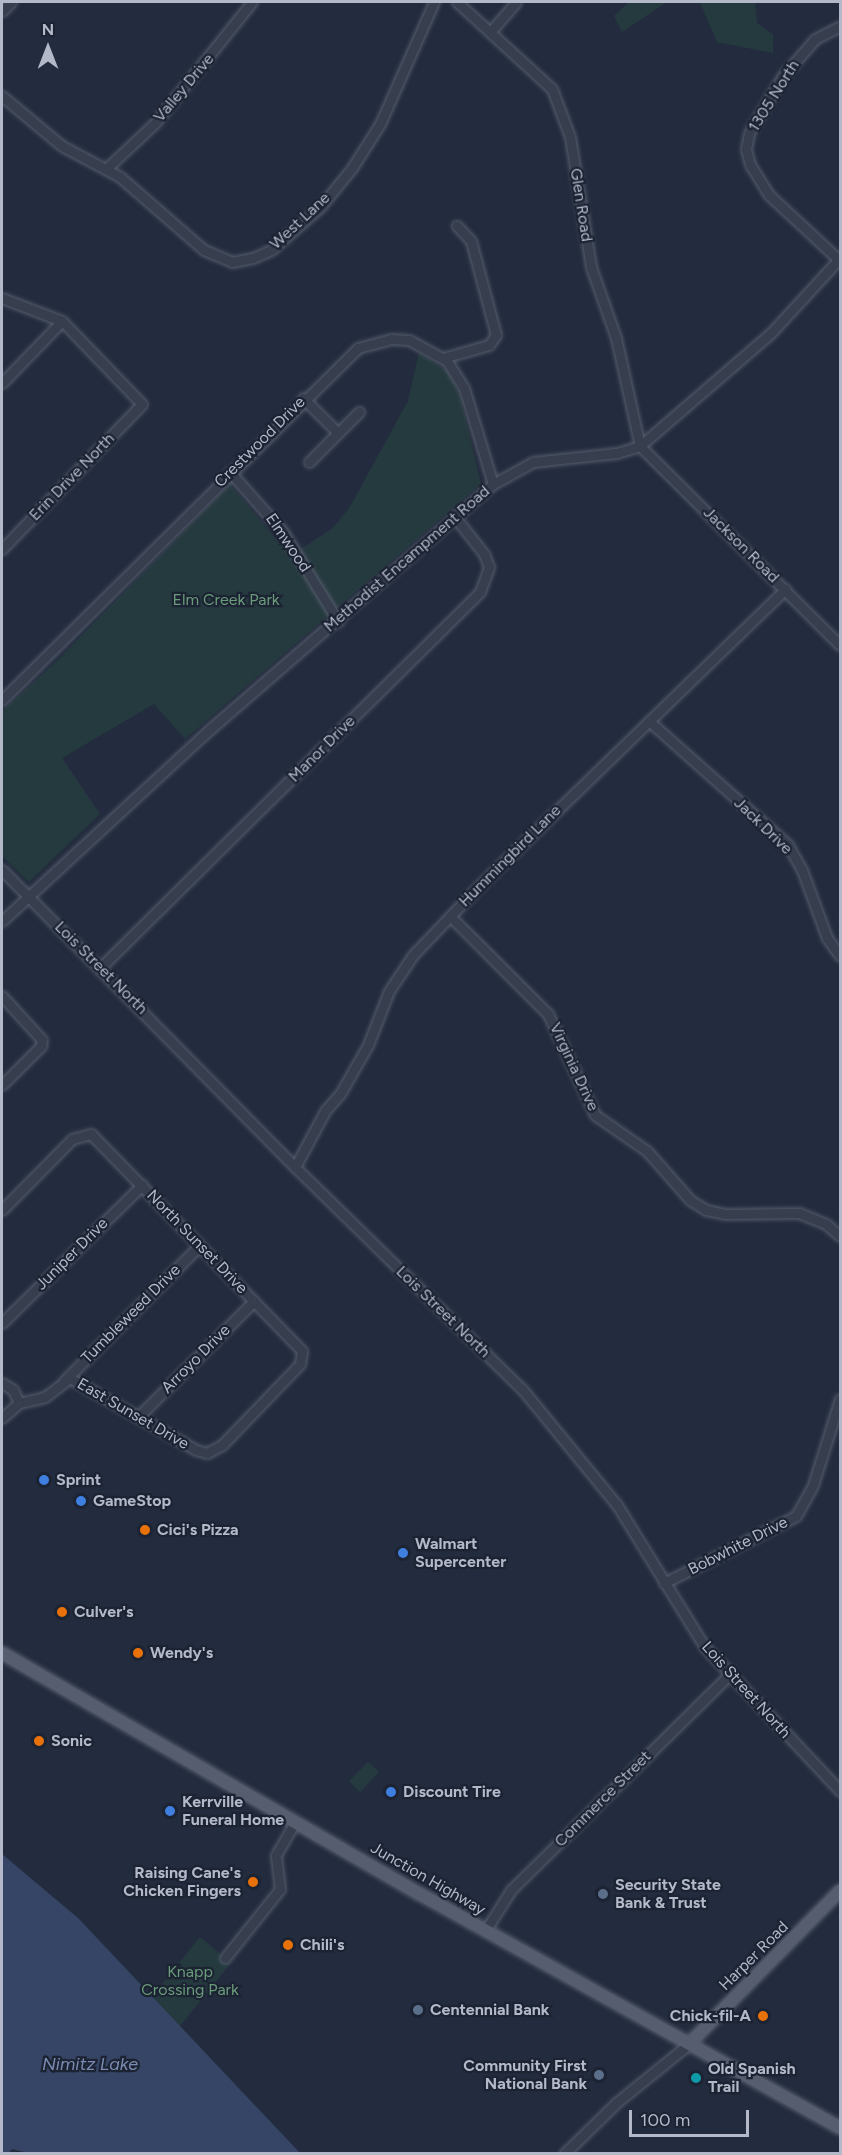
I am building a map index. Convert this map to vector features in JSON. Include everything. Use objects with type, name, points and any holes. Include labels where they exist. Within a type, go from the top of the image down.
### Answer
[{"type":"main road","name":"Junction Highway","points":[[2,1653],[485,1930],[840,2128]]},
{"type":"main road","name":"Harper Road","points":[[690,2043],[840,1891]]},
{"type":"street","points":[[2,11],[11,2]]},
{"type":"street","name":"Valley Drive","points":[[107,168],[155,123],[252,2]]},
{"type":"street","name":"West Lane","points":[[2,96],[63,146],[107,168],[204,250],[232,262],[271,250],[321,206],[352,168],[380,124],[434,2]]},
{"type":"street","name":"Glen Road","points":[[457,2],[491,31],[552,90],[570,137],[591,267],[616,338],[640,446]]},
{"type":"street","points":[[491,31],[516,2]]},
{"type":"street","name":"1305 North","points":[[840,26],[815,39],[782,77],[749,133],[746,149],[750,165],[769,195],[840,259]]},
{"type":"street","points":[[443,358],[489,345],[496,335],[471,241],[457,226]]},
{"type":"street","name":"Methodist Encampment Road","points":[[2,921],[27,895],[209,730],[338,621],[454,516],[493,484],[533,462],[616,453],[640,446],[771,333],[840,259]]},
{"type":"street","points":[[2,298],[62,321],[2,383]]},
{"type":"street","name":"Erin Drive North","points":[[2,549],[142,405],[62,321]]},
{"type":"street","name":"Crestwood Drive","points":[[2,700],[303,398],[358,348],[375,342],[410,340],[443,358],[464,388],[493,484]]},
{"type":"street","points":[[303,398],[338,433]]},
{"type":"street","points":[[309,462],[359,412]]},
{"type":"street","name":"Jackson Road","points":[[640,446],[840,645]]},
{"type":"street","name":"Elmwood","points":[[230,472],[283,532],[338,621]]},
{"type":"street","name":"Manor Drive","points":[[101,967],[480,592],[489,567],[484,554],[454,516]]},
{"type":"street","name":"Hummingbird Lane","points":[[295,1167],[325,1111],[340,1094],[368,1045],[400,972],[450,916],[785,589]]},
{"type":"street","name":"Jack Drive","points":[[649,721],[788,845],[802,870],[827,938],[840,956]]},
{"type":"street","name":"Lois Street North","points":[[2,870],[101,967],[295,1167],[522,1389],[612,1499],[704,1646],[840,1791]]},
{"type":"street","name":"Virginia Drive","points":[[450,916],[548,1014],[596,1115],[647,1151],[690,1200],[706,1210],[725,1214],[798,1213],[826,1224],[840,1236]]},
{"type":"street","points":[[2,996],[42,1040],[41,1046],[2,1085]]},
{"type":"street","name":"North Sunset Drive","points":[[2,1210],[72,1139],[91,1134],[302,1351]]},
{"type":"street","name":"Juniper Drive","points":[[2,1323],[142,1185]]},
{"type":"street","name":"Tumbleweed Drive","points":[[62,1383],[200,1245]]},
{"type":"street","name":"Arroyo Drive","points":[[138,1417],[254,1301]]},
{"type":"street","name":"East Sunset Drive","points":[[2,1418],[19,1402],[45,1397],[70,1378],[196,1450],[213,1451],[300,1364],[302,1351]]},
{"type":"street","points":[[2,1383],[13,1390],[19,1402]]},
{"type":"street","name":"Bobwhite Drive","points":[[664,1583],[796,1516],[813,1485],[840,1399]]},
{"type":"street","name":"Commerce Street","points":[[485,1930],[511,1890],[729,1675]]},
{"type":"street","points":[[225,1958],[280,1889],[276,1855],[296,1821]]},
{"type":"street","points":[[564,2154],[616,2103],[690,2043]]},
{"type":"green space","points":[[629,2],[667,2],[622,32],[614,16]]},
{"type":"green space","points":[[700,2],[755,2],[757,23],[773,35],[773,53],[717,42]]},
{"type":"green space","name":"Elm Creek Park","points":[[419,353],[448,371],[460,395],[481,484],[185,739],[154,704],[62,758],[100,814],[29,882],[2,856],[2,711],[57,661],[230,484],[290,556],[333,528],[350,507],[408,401]]},
{"type":"green space","points":[[368,1762],[379,1772],[360,1792],[349,1781]]},
{"type":"green space","name":"Knapp Crossing Park","points":[[200,1937],[231,1963],[180,2026],[150,1999]]},
{"type":"water","name":"Nimitz Lake","points":[[2,1854],[78,1918],[300,2153],[33,2154],[12,2149],[9,2153],[2,2153]]},
{"type":"place","name":"Sprint","points":[[44,1480]]},
{"type":"place","name":"GameStop","points":[[81,1501]]},
{"type":"place","name":"Cici's Pizza","points":[[145,1530]]},
{"type":"place","name":"Walmart Supercenter","points":[[403,1553]]},
{"type":"place","name":"Culver's","points":[[62,1612]]},
{"type":"place","name":"Wendy's","points":[[138,1653]]},
{"type":"place","name":"Sonic","points":[[39,1741]]},
{"type":"place","name":"Discount Tire","points":[[391,1792]]},
{"type":"place","name":"Kerrville Funeral Home","points":[[170,1811]]},
{"type":"place","name":"Raising Cane's Chicken Fingers","points":[[253,1882]]},
{"type":"place","name":"Security State Bank & Trust","points":[[603,1894]]},
{"type":"place","name":"Chili's","points":[[288,1945]]},
{"type":"place","name":"Centennial Bank","points":[[418,2010]]},
{"type":"place","name":"Chick-fil-A","points":[[763,2016]]},
{"type":"place","name":"Community First National Bank","points":[[599,2075]]},
{"type":"place","name":"Old Spanish Trail","points":[[696,2078]]}]
